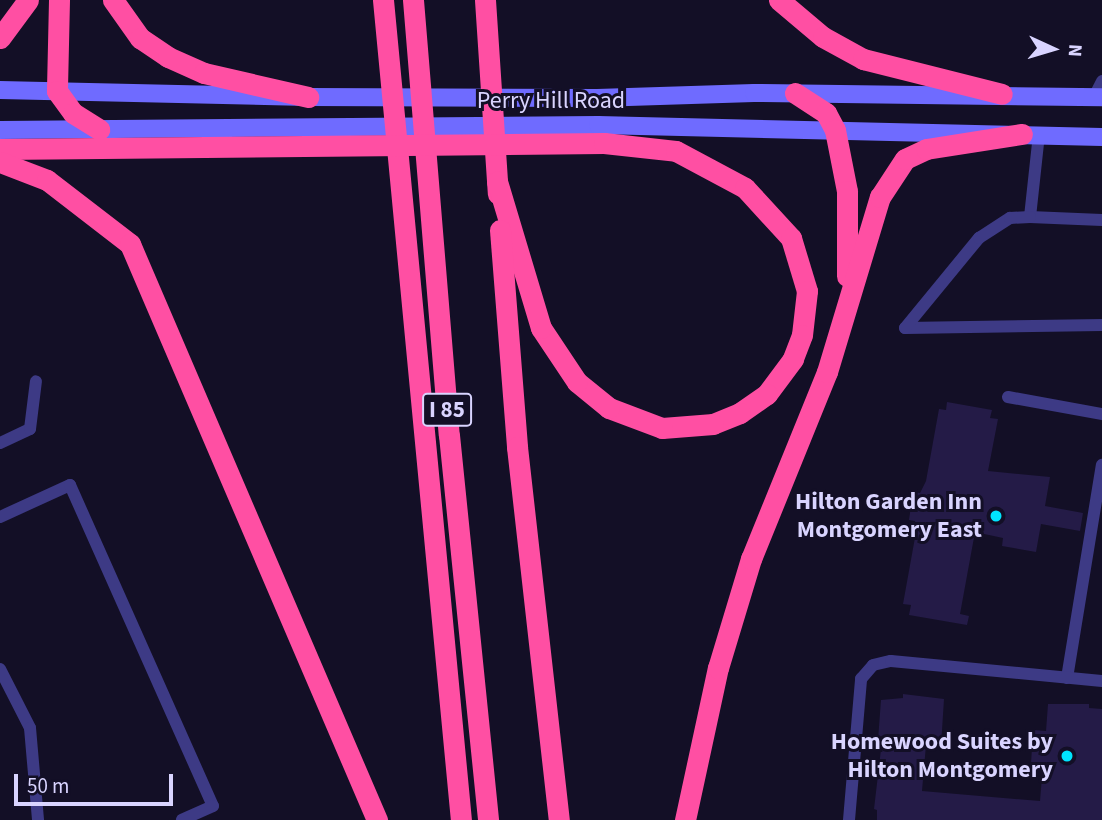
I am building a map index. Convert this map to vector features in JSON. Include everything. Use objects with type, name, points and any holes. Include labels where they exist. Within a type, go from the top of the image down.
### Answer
[{"type":"highway","points":[[0,38],[28,0]]},
{"type":"highway","points":[[59,0],[57,91],[73,113],[99,129]]},
{"type":"highway","points":[[113,0],[140,38],[168,57],[204,73],[308,97]]},
{"type":"highway","points":[[383,0],[461,820]]},
{"type":"highway","name":"I 85","points":[[414,0],[449,435],[488,820]]},
{"type":"highway","points":[[485,0],[517,447],[558,820]]},
{"type":"highway","points":[[779,0],[823,37],[863,59],[1002,94]]},
{"type":"highway","points":[[795,93],[826,113],[835,130],[847,191],[848,295]]},
{"type":"highway","points":[[0,149],[313,135],[601,134],[676,151],[745,188],[791,238],[807,291],[802,335],[774,386],[740,413],[713,424],[662,428],[625,417],[577,382],[550,345],[529,302],[497,180]]},
{"type":"highway","points":[[685,820],[718,668],[751,559],[827,372],[848,295],[880,197],[905,159],[926,149],[1031,134]]},
{"type":"highway","points":[[0,162],[47,180],[130,244],[377,820]]},
{"type":"main road","name":"Perry Hill Road","points":[[0,90],[308,97],[597,98],[795,93],[1099,92]]},
{"type":"main road","points":[[0,130],[99,129],[313,135]]},
{"type":"main road","name":"Perry Hill Road","points":[[601,134],[835,130],[1102,137]]},
{"type":"lane","points":[[1030,217],[1031,134]]},
{"type":"lane","points":[[1102,220],[1010,218],[979,238],[905,328],[1102,325]]},
{"type":"lane","points":[[0,443],[30,429],[36,381]]},
{"type":"lane","points":[[1008,397],[1102,414]]},
{"type":"lane","points":[[1067,678],[1102,465]]},
{"type":"lane","points":[[0,517],[70,485],[213,806],[182,820]]},
{"type":"lane","points":[[849,820],[861,679],[873,666],[891,661],[1102,681]]},
{"type":"lane","points":[[0,669],[30,728],[38,820]]},
{"type":"building","name":"Hilton Garden Inn Montgomery East","points":[[947,402],[992,410],[990,418],[998,419],[988,471],[1050,477],[1045,506],[1083,513],[1080,531],[1041,524],[1036,552],[1002,546],[1003,538],[975,532],[960,614],[969,616],[967,625],[909,615],[911,605],[903,604],[916,532],[915,521],[909,520],[913,492],[920,493],[926,481],[939,409],[946,410]]},
{"type":"building","name":"Homewood Suites by Hilton Montgomery","points":[[903,694],[944,699],[941,746],[926,745],[922,791],[1040,801],[1043,764],[1031,764],[1033,730],[1046,731],[1048,704],[1089,704],[1089,708],[1102,709],[1102,820],[877,820],[877,810],[874,809],[882,741],[878,740],[881,700],[903,698]]},
{"type":"place","name":"Hilton Garden Inn Montgomery East","points":[[996,516]]},
{"type":"place","name":"Homewood Suites by Hilton Montgomery","points":[[1067,756]]}]
